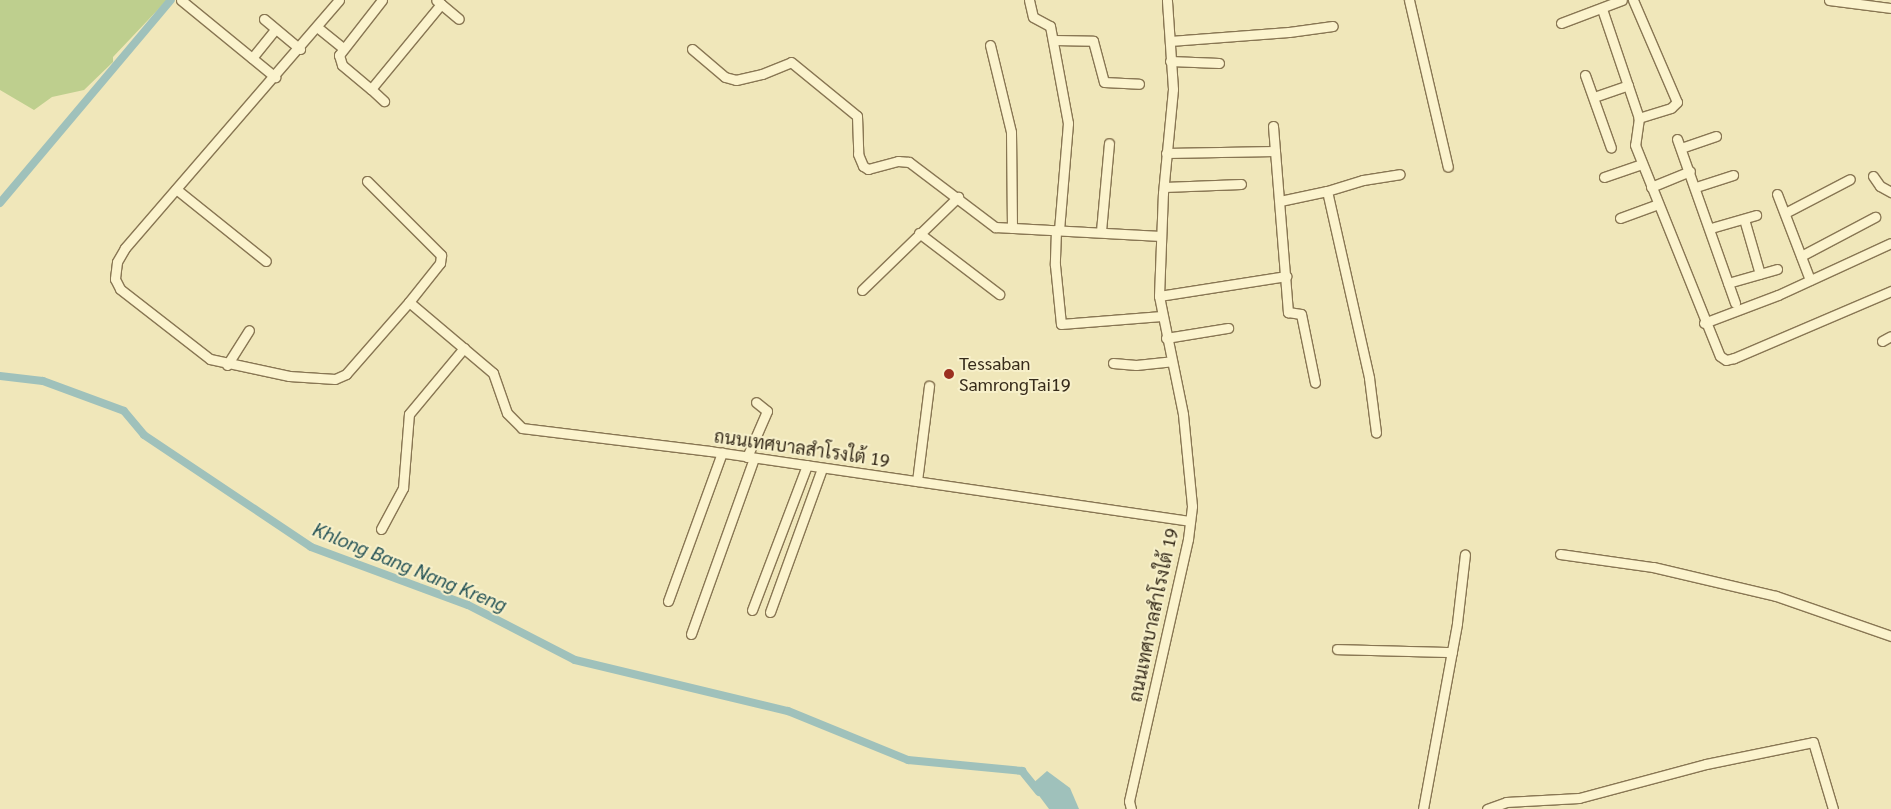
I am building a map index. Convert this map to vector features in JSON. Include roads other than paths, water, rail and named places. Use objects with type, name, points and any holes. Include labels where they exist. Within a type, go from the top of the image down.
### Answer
[{"type":"street","points":[[181,0],[275,77]]},
{"type":"street","points":[[339,0],[300,49],[122,253],[115,278],[124,292],[210,359],[227,365],[288,376],[323,380],[341,378],[409,302],[440,263],[441,255],[367,180]]},
{"type":"street","points":[[382,0],[339,55],[342,65],[384,101]]},
{"type":"street","points":[[1029,0],[1033,17],[1048,23],[1054,40],[1068,131],[1055,265],[1061,324],[1162,316]]},
{"type":"street","points":[[1167,0],[1173,88],[1166,153],[1159,296],[1184,420],[1191,513]]},
{"type":"street","points":[[1409,0],[1448,167]]},
{"type":"street","points":[[1561,22],[1602,9],[1622,0]]},
{"type":"street","points":[[1633,0],[1677,102],[1671,108],[1639,118]]},
{"type":"street","points":[[1829,0],[1891,8]]},
{"type":"street","points":[[371,89],[439,2],[460,19]]},
{"type":"street","points":[[1602,9],[1639,118],[1635,145],[1704,323],[1720,356],[1726,360],[1891,290]]},
{"type":"street","points":[[264,19],[300,49]]},
{"type":"street","points":[[1170,41],[1333,26]]},
{"type":"street","points":[[317,27],[343,48]]},
{"type":"street","points":[[252,58],[275,30]]},
{"type":"street","points":[[1054,40],[1093,40],[1104,82],[1139,84]]},
{"type":"street","points":[[990,45],[1012,132],[1012,228]]},
{"type":"street","points":[[692,49],[725,77],[736,80],[762,74],[790,62],[856,116],[858,154],[863,166],[868,169],[898,161],[909,162],[958,197],[995,227],[1101,231],[1161,236]]},
{"type":"street","points":[[1170,61],[1219,63]]},
{"type":"street","points":[[1585,75],[1611,148]]},
{"type":"street","points":[[1594,97],[1628,85]]},
{"type":"street","points":[[1273,126],[1288,312],[1300,312],[1302,317],[1315,383]]},
{"type":"street","points":[[1681,148],[1716,136]]},
{"type":"street","points":[[1677,139],[1711,228],[1735,303]]},
{"type":"street","points":[[1101,231],[1109,143]]},
{"type":"street","points":[[1166,153],[1275,151]]},
{"type":"street","points":[[1604,176],[1642,164]]},
{"type":"street","points":[[1651,187],[1690,171]]},
{"type":"street","points":[[1280,201],[1327,191],[1363,180],[1400,174]]},
{"type":"street","points":[[1696,187],[1734,175]]},
{"type":"street","points":[[1872,176],[1880,186],[1891,192]]},
{"type":"street","points":[[1784,213],[1850,179]]},
{"type":"street","points":[[1164,187],[1241,184]]},
{"type":"street","points":[[176,189],[266,261]]},
{"type":"street","points":[[1327,191],[1369,378],[1376,433]]},
{"type":"street","points":[[1777,194],[1810,280]]},
{"type":"street","points":[[862,290],[958,197]]},
{"type":"street","points":[[1620,218],[1658,204]]},
{"type":"street","points":[[1711,228],[1756,216]]},
{"type":"street","points":[[1801,256],[1875,217]]},
{"type":"street","points":[[1744,219],[1760,274]]},
{"type":"street","points":[[919,233],[999,294]]},
{"type":"street","points":[[1704,323],[1810,280],[1891,243]]},
{"type":"street","points":[[1728,283],[1777,269]]},
{"type":"street","points":[[1159,296],[1286,276]]},
{"type":"street","name":"ถนนเทศบาลสำโรงใต้ 19","points":[[409,302],[493,373],[507,413],[522,428],[722,453],[917,481],[1191,513],[1129,801],[1131,809]]},
{"type":"street","points":[[1166,338],[1228,328]]},
{"type":"street","points":[[227,365],[249,330]]},
{"type":"street","points":[[1882,341],[1891,336]]},
{"type":"street","points":[[381,529],[403,488],[409,414],[464,348]]},
{"type":"street","points":[[1113,363],[1136,365],[1172,361]]},
{"type":"street","points":[[917,481],[929,386]]},
{"type":"street","points":[[691,634],[767,411],[756,402]]},
{"type":"street","points":[[668,601],[722,453]]},
{"type":"street","points":[[752,610],[807,465]]},
{"type":"street","points":[[770,612],[822,468]]},
{"type":"street","points":[[1423,809],[1452,652],[1465,554]]},
{"type":"street","points":[[1560,554],[1653,567],[1776,596],[1891,636]]},
{"type":"street","points":[[1337,649],[1452,652]]},
{"type":"street","points":[[1487,809],[1498,803],[1524,805],[1579,798],[1706,764],[1812,742],[1833,809]]},
{"type":"water","points":[[1047,771],[1070,788],[1079,809],[1049,809],[1031,785]]},
{"type":"waterway","points":[[0,203],[171,0]]},
{"type":"waterway","name":"Khlong Bang Nang Kreng","points":[[0,376],[43,381],[124,411],[144,435],[311,547],[468,605],[575,660],[788,711],[908,760],[1022,771],[1039,792]]},
{"type":"place","name":"Tessaban SamrongTai19","points":[[949,374]]}]
